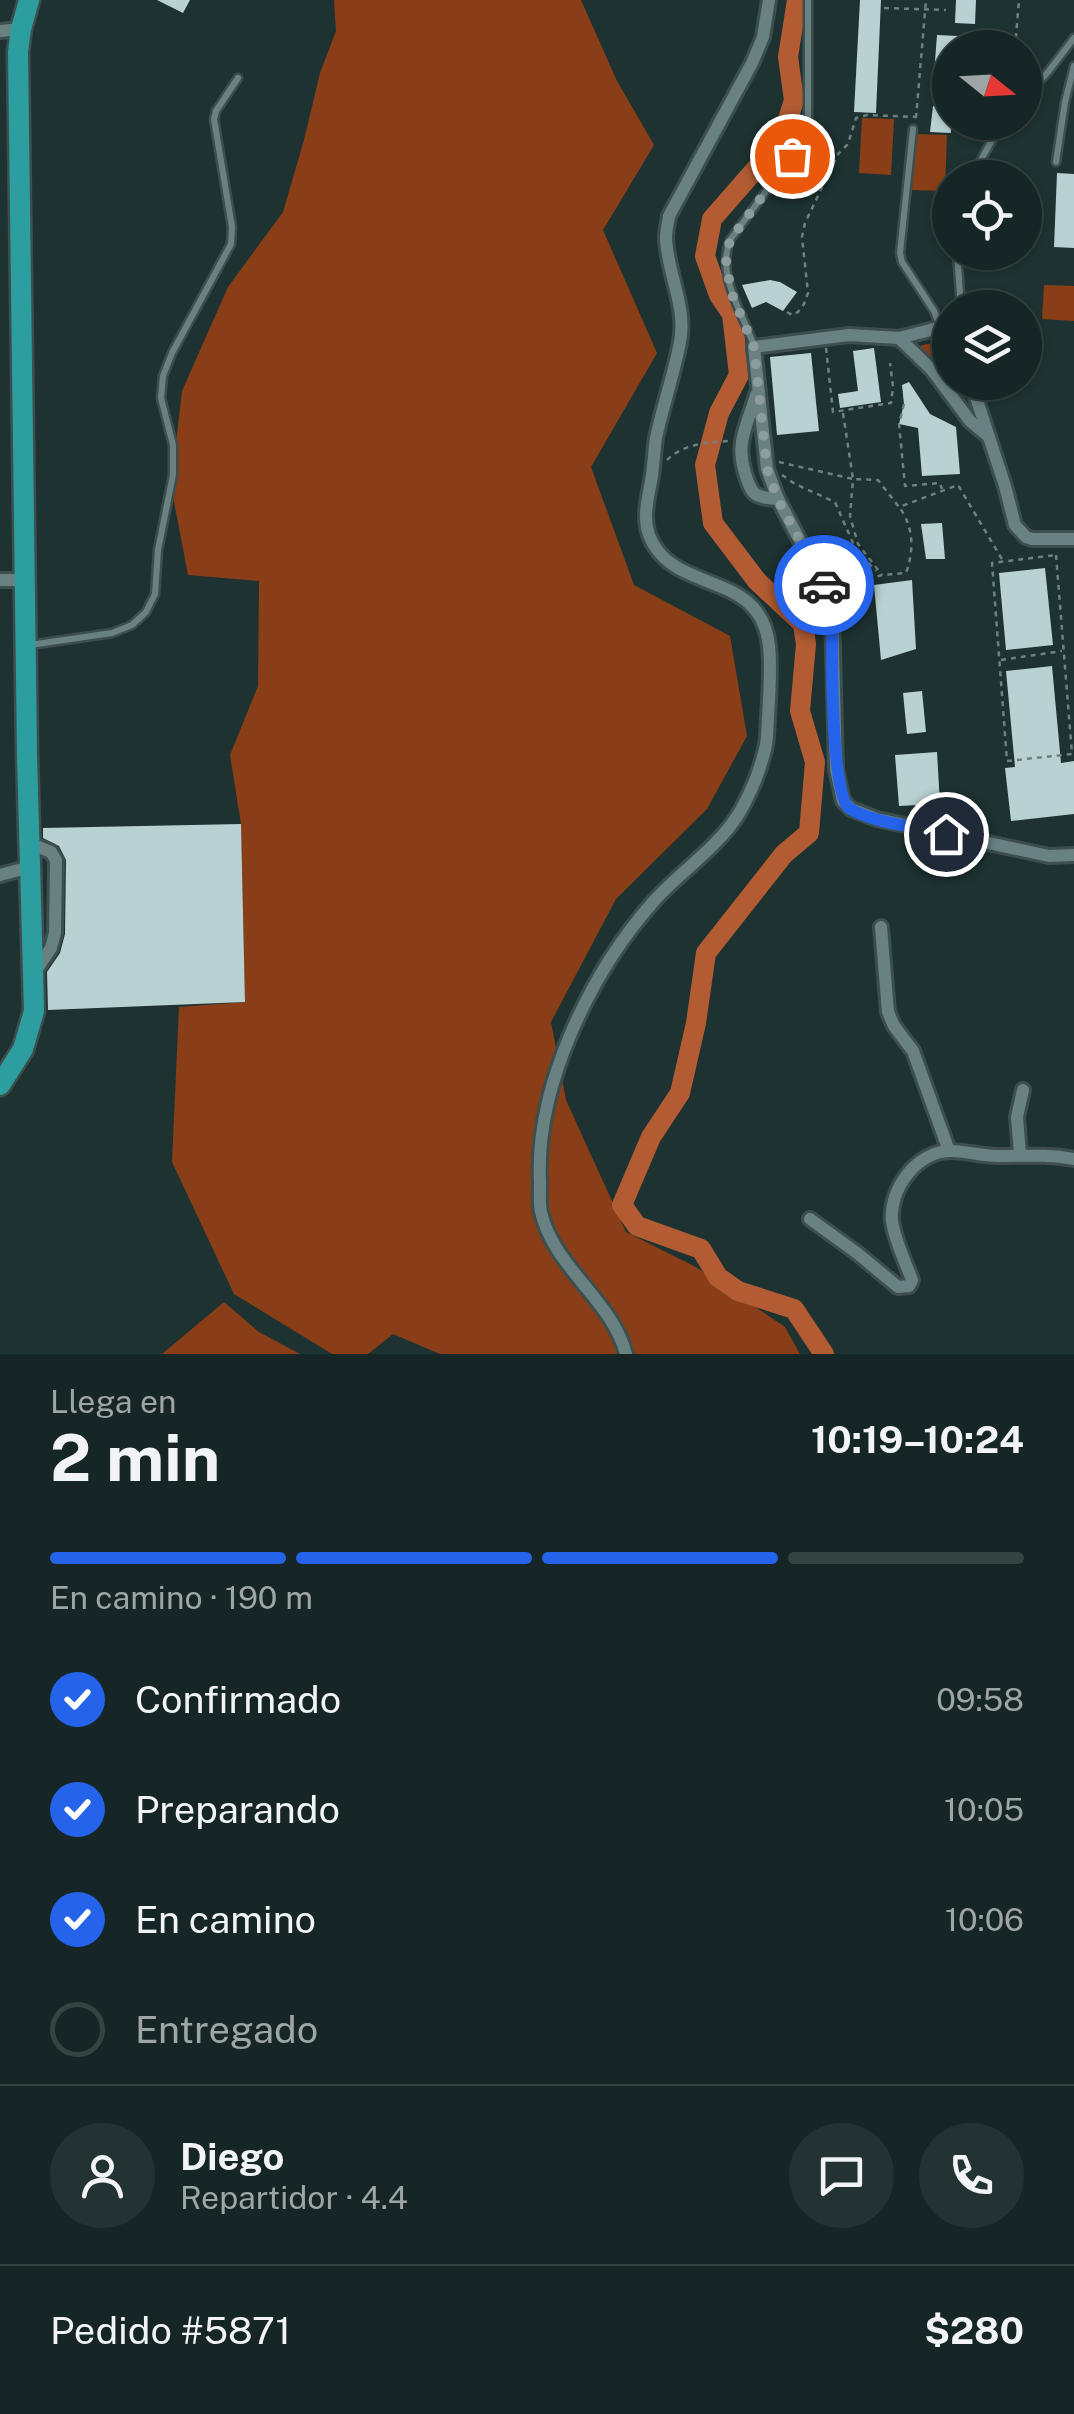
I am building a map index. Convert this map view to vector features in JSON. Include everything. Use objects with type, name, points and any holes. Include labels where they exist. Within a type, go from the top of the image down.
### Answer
[{"type":"main road","points":[[0,1085],[23,1049],[34,1011],[18,52],[10,30],[29,0]]},
{"type":"street","points":[[626,1354],[607,1315],[552,1242],[541,1212],[540,1138],[557,1070],[611,957],[629,930],[738,815],[762,763],[769,645],[761,619],[735,592],[671,566],[648,534],[646,518],[656,440],[681,338],[680,300],[666,236],[669,216],[752,64],[763,36],[769,0]]},
{"type":"street","points":[[932,329],[899,338],[850,335],[754,347],[764,456],[778,500],[828,594],[833,618],[836,770],[842,801],[850,809],[877,819],[1050,856],[1074,855]]},
{"type":"street","points":[[899,338],[932,370],[970,421],[990,438]]},
{"type":"street","points":[[760,382],[739,455],[754,494],[778,500]]},
{"type":"street","points":[[977,400],[1018,530],[1032,539],[1074,540]]},
{"type":"street","points":[[0,580],[25,580]]},
{"type":"street","points":[[29,843],[51,852],[56,860],[55,933],[51,948],[34,974]]},
{"type":"street","points":[[0,874],[30,866]]},
{"type":"street","points":[[881,927],[888,1012],[913,1052],[949,1151]]},
{"type":"street","points":[[1020,1154],[1017,1118],[1024,1090]]},
{"type":"street","points":[[810,1218],[898,1287],[909,1286],[912,1280],[891,1217],[897,1191],[909,1172],[926,1158],[949,1151],[1074,1159]]},
{"type":"lane","points":[[754,347],[731,292],[727,249],[808,130],[808,0]]},
{"type":"lane","points":[[1042,77],[1074,38]]},
{"type":"lane","points":[[1056,162],[1074,66]]},
{"type":"lane","points":[[26,645],[112,634],[132,625],[146,612],[155,594],[158,550],[173,474],[174,445],[161,398],[164,376],[172,353],[231,244],[232,227],[214,119],[238,78]]},
{"type":"lane","points":[[913,129],[900,253],[932,308]]},
{"type":"path","points":[[913,129],[926,0]]},
{"type":"path","points":[[1016,30],[1018,0]]},
{"type":"path","points":[[884,8],[946,10]]},
{"type":"path","points":[[787,312],[798,312],[808,293],[802,237],[805,223],[838,154],[848,144],[856,118],[916,117]]},
{"type":"path","points":[[825,346],[834,412],[891,404],[894,386],[890,362]]},
{"type":"path","points":[[904,404],[899,424],[905,486],[940,483],[942,490]]},
{"type":"path","points":[[842,411],[853,479],[850,516],[858,544],[882,575]]},
{"type":"path","points":[[652,475],[674,453],[723,441]]},
{"type":"path","points":[[764,456],[853,479],[878,480],[909,522],[912,556],[906,573],[882,575],[828,594]]},
{"type":"path","points":[[764,456],[795,484],[835,502],[859,555],[882,575]]},
{"type":"path","points":[[899,507],[958,485],[1004,562]]},
{"type":"path","points":[[1056,556],[1072,754],[1007,762],[992,564],[1004,562],[1056,556]]},
{"type":"path","points":[[1000,660],[1064,651]]},
{"type":"shaded area","points":[[334,0],[581,0],[617,81],[654,145],[603,230],[657,353],[591,467],[634,585],[730,636],[747,736],[707,809],[616,899],[551,1022],[566,1100],[626,1232],[696,1267],[785,1327],[800,1354],[440,1354],[393,1334],[368,1354],[332,1354],[234,1294],[172,1162],[179,1007],[245,1002],[241,824],[230,755],[258,686],[259,581],[188,575],[171,486],[182,391],[228,287],[283,212],[320,73],[336,31]]},
{"type":"shaded area","points":[[862,118],[894,119],[891,175],[859,173]]},
{"type":"shaded area","points":[[915,134],[947,140],[946,160],[932,160],[932,191],[912,190]]},
{"type":"shaded area","points":[[1044,285],[1074,286],[1074,321],[1042,319]]},
{"type":"shaded area","points":[[932,343],[932,362],[919,348]]},
{"type":"shaded area","points":[[224,1302],[259,1332],[300,1354],[162,1354]]},
{"type":"building","points":[[157,0],[190,0],[183,13]]},
{"type":"building","points":[[860,0],[881,0],[876,113],[854,112]]},
{"type":"building","points":[[956,0],[976,0],[975,24],[955,23]]},
{"type":"building","points":[[1057,173],[1074,174],[1074,248],[1054,247]]},
{"type":"building","points":[[770,280],[797,292],[783,311],[766,302],[752,308],[742,285]]},
{"type":"building","points":[[874,348],[881,402],[840,408],[838,394],[858,391],[853,351]]},
{"type":"building","points":[[811,353],[819,431],[777,435],[770,357]]},
{"type":"building","points":[[909,382],[930,414],[956,427],[960,474],[922,476],[918,428],[899,424],[904,404],[902,385]]},
{"type":"building","points":[[942,523],[945,559],[926,559],[921,524]]},
{"type":"building","points":[[1045,568],[1053,645],[1006,650],[999,573]]},
{"type":"building","points":[[912,580],[916,649],[881,660],[874,585]]},
{"type":"building","points":[[1052,666],[1061,763],[1074,761],[1074,814],[1011,821],[1005,768],[1015,767],[1006,671]]},
{"type":"building","points":[[922,691],[926,732],[907,734],[903,693]]},
{"type":"building","points":[[937,752],[940,804],[899,806],[895,755]]},
{"type":"building","points":[[241,824],[245,1002],[48,1010],[47,972],[60,953],[65,934],[66,860],[59,846],[43,838],[43,828]]},
{"type":"waterway","points":[[797,0],[788,57],[794,100],[782,139],[712,219],[705,256],[719,295],[732,314],[739,375],[719,413],[705,465],[713,523],[757,581],[803,624],[806,644],[800,711],[815,762],[809,833],[784,854],[706,953],[680,1093],[651,1137],[622,1205],[637,1226],[701,1249],[718,1277],[738,1291],[794,1309],[824,1354]]},
{"type":"way so far","points":[[792,156],[730,240],[726,260],[731,292],[754,347],[767,469],[778,500],[824,585]]},
{"type":"route","points":[[824,585],[833,618],[836,770],[842,801],[850,809],[877,819],[946,834]]}]
